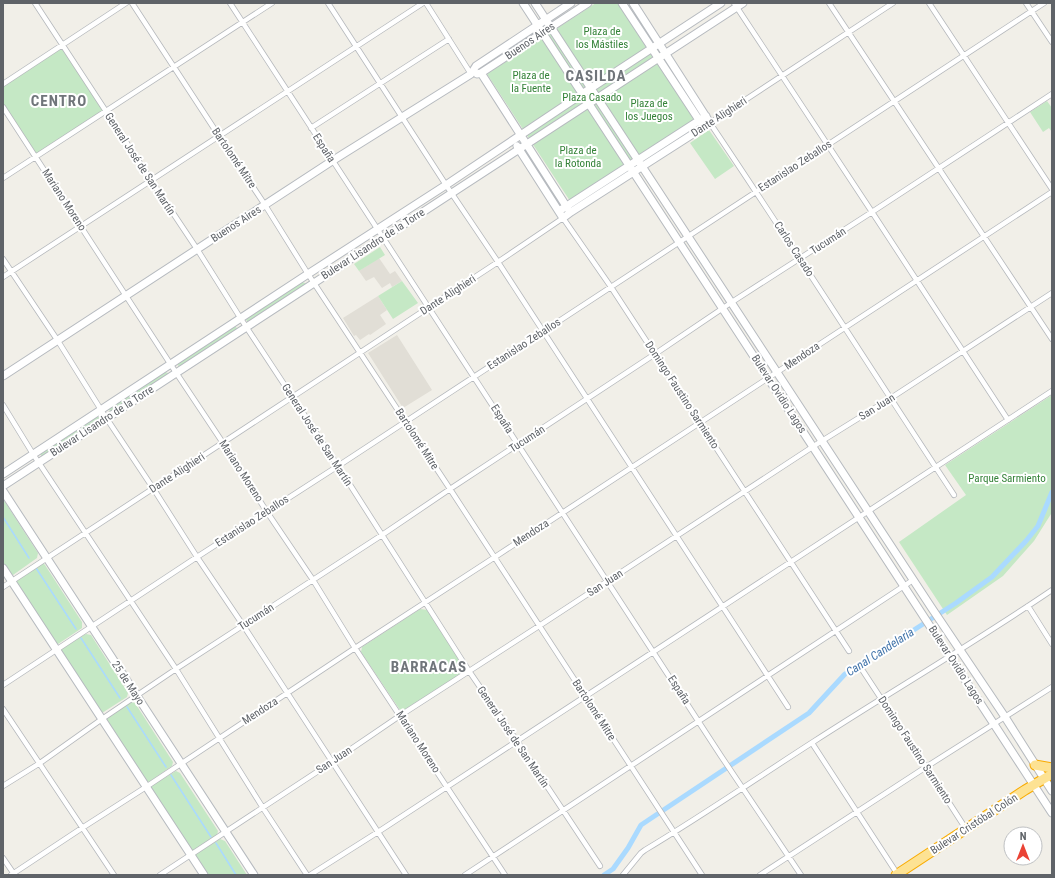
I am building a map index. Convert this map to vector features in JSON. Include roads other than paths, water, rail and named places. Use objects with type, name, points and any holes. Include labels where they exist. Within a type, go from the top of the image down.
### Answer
[{"type":"highway","points":[[1035,765],[1052,768]]},
{"type":"highway","name":"Bulevar Cristóbal Colón","points":[[897,875],[1048,776]]},
{"type":"main road","name":"Bulevar Ovidio Lagos","points":[[523,3],[1052,813]]},
{"type":"main road","name":"Bulevar Ovidio Lagos","points":[[535,3],[913,580],[1005,717],[1035,765],[1048,776],[1052,791]]},
{"type":"main road","name":"Buenos Aires","points":[[3,376],[332,161],[471,74],[476,66],[572,3]]},
{"type":"main road","name":"Buenos Aires","points":[[471,74],[481,73],[588,3]]},
{"type":"main road","points":[[622,3],[704,127]]},
{"type":"main road","name":"Carlos Casado","points":[[633,3],[710,123]]},
{"type":"main road","name":"Bulevar Lisandro de la Torre","points":[[3,474],[521,136],[591,88],[721,3]]},
{"type":"main road","name":"Bulevar Lisandro de la Torre","points":[[3,486],[589,104],[735,5],[743,3]]},
{"type":"main road","points":[[481,73],[568,209]]},
{"type":"main road","name":"Dante Alighieri","points":[[563,218],[568,209],[628,165],[706,116]]},
{"type":"main road","name":"Dante Alighieri","points":[[559,211],[568,209],[634,172],[710,123]]},
{"type":"main road","name":"Domingo Faustino Sarmiento","points":[[513,141],[563,218]]},
{"type":"main road","name":"25 de Mayo","points":[[3,491],[254,875]]},
{"type":"main road","points":[[3,568],[204,875]]},
{"type":"street","name":"General José de San Martín","points":[[35,3],[197,249],[240,319],[338,466],[469,671],[600,866]]},
{"type":"street","points":[[3,84],[126,3]]},
{"type":"street","name":"Bartolomé Mitre","points":[[132,3],[702,875]]},
{"type":"street","name":"España","points":[[230,3],[800,875]]},
{"type":"street","points":[[3,178],[272,3]]},
{"type":"street","points":[[328,3],[788,707]]},
{"type":"street","points":[[3,277],[424,3],[471,74]]},
{"type":"street","points":[[829,3],[1052,339]]},
{"type":"street","name":"Dante Alighieri","points":[[710,123],[893,3]]},
{"type":"street","points":[[929,3],[1052,189]]},
{"type":"street","points":[[1026,3],[1052,42]]},
{"type":"street","name":"Estanislao Zeballos","points":[[3,685],[1044,3]]},
{"type":"street","points":[[735,5],[1008,420]]},
{"type":"street","points":[[311,128],[449,39]]},
{"type":"street","name":"Tucumán","points":[[3,786],[40,763],[176,669],[382,535],[732,302],[1052,94]]},
{"type":"street","name":"Mariano Moreno","points":[[3,107],[313,580],[355,648],[505,875]]},
{"type":"street","name":"Carlos Casado","points":[[710,123],[954,495]]},
{"type":"street","name":"Mendoza","points":[[13,874],[425,602],[495,558],[1052,192]]},
{"type":"street","name":"Dante Alighieri","points":[[3,587],[429,308],[563,218]]},
{"type":"street","name":"Domingo Faustino Sarmiento","points":[[563,218],[656,354],[849,651]]},
{"type":"street","points":[[3,259],[406,875]]},
{"type":"street","name":"San Juan","points":[[160,875],[469,671],[1052,292]]},
{"type":"street","points":[[3,405],[176,669],[263,808],[309,875],[378,832],[1052,391]]},
{"type":"street","points":[[465,875],[913,580]]},
{"type":"street","points":[[623,875],[641,853],[1052,590]]},
{"type":"street","points":[[1028,606],[1052,644]]},
{"type":"street","name":"Domingo Faustino Sarmiento","points":[[863,672],[966,829]]},
{"type":"street","points":[[760,875],[1052,687]]},
{"type":"street","points":[[3,709],[114,875]]},
{"type":"street","points":[[812,743],[897,875]]},
{"type":"street","points":[[3,858],[13,874]]},
{"type":"waterway","name":"Canal Candelaria","points":[[604,875],[613,869],[628,848],[641,825],[809,713],[845,674],[956,603],[992,577],[1038,526],[1052,492]]},
{"type":"waterway","points":[[3,517],[29,558]]},
{"type":"waterway","points":[[36,568],[76,629]]},
{"type":"waterway","points":[[81,638],[120,698]]},
{"type":"waterway","points":[[127,707],[166,767]]},
{"type":"waterway","points":[[171,775],[211,837]]},
{"type":"waterway","points":[[216,843],[236,875]]},
{"type":"district","name":"CASILDA","points":[[596,76]]},
{"type":"district","name":"CENTRO","points":[[59,101]]},
{"type":"district","name":"BARRACAS","points":[[429,667]]},
{"type":"park label","name":"Plaza de los Mástiles","points":[[602,37]]},
{"type":"park label","name":"Plaza de la Fuente","points":[[531,81]]},
{"type":"park label","name":"Plaza Casado","points":[[592,97]]},
{"type":"park label","name":"Plaza de los Juegos","points":[[649,109]]},
{"type":"park label","name":"Plaza de la Rotonda","points":[[578,156]]},
{"type":"park label","name":"Parque Sarmiento","points":[[1007,478]]}]
